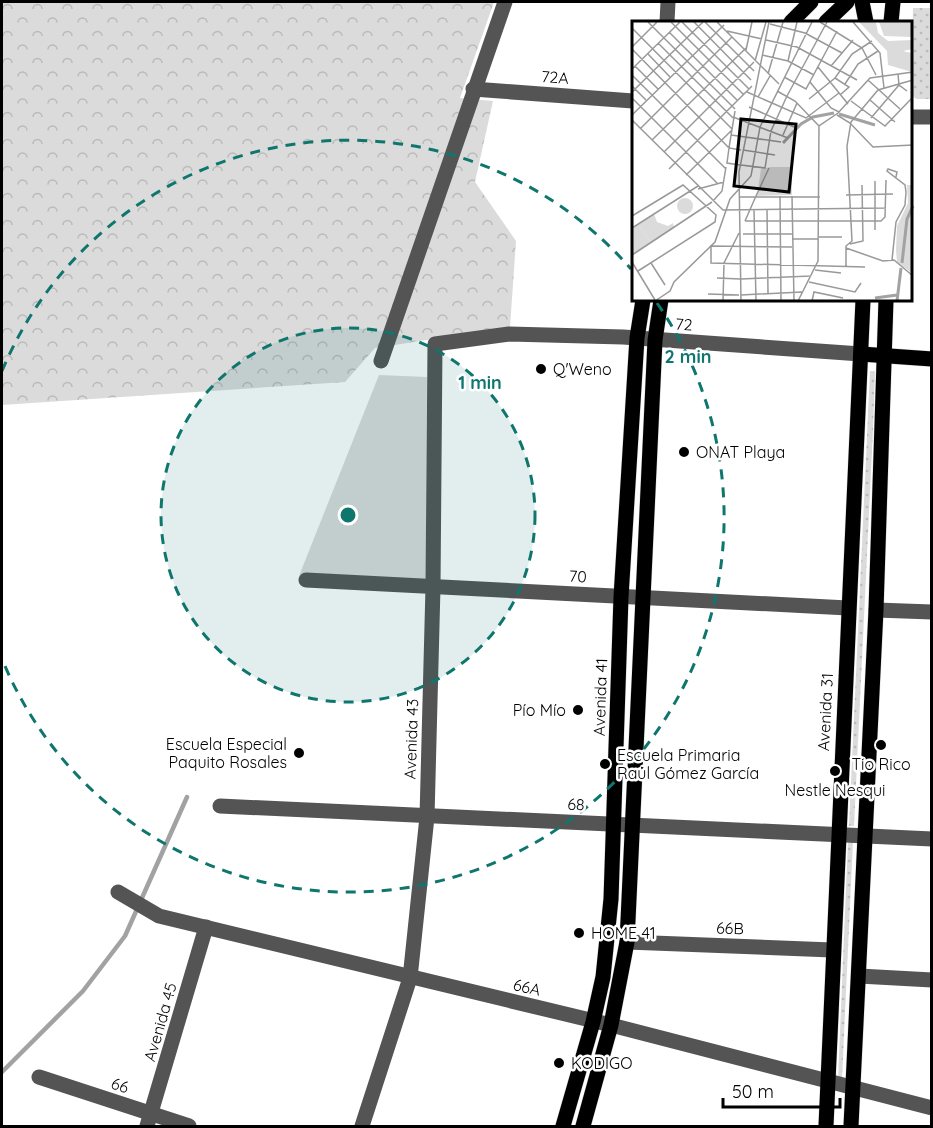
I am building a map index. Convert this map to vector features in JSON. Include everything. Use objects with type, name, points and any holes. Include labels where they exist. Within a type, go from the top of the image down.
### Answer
[{"type":"main road","points":[[792,21],[811,2]]},
{"type":"main road","points":[[862,2],[866,21]]},
{"type":"main road","points":[[891,21],[893,2]]},
{"type":"main road","points":[[827,21],[841,9]]},
{"type":"main road","name":"Avenida 41","points":[[562,1126],[593,1022],[603,977],[615,824],[621,597],[637,338],[643,302]]},
{"type":"main road","points":[[583,1126],[611,1025],[627,942],[655,340],[661,302]]},
{"type":"main road","name":"Avenida 31","points":[[826,1126],[837,834],[863,302]]},
{"type":"main road","points":[[851,1126],[876,610],[886,302]]},
{"type":"main road","name":"72","points":[[861,354],[932,359]]},
{"type":"street","points":[[381,361],[473,89],[505,2]]},
{"type":"street","points":[[667,21],[668,2]]},
{"type":"street","name":"72A","points":[[473,89],[632,101]]},
{"type":"street","points":[[912,117],[932,117]]},
{"type":"street","name":"72","points":[[435,344],[509,333],[637,338],[861,354]]},
{"type":"street","name":"Avenida 43","points":[[362,1126],[410,978],[427,817],[433,586],[435,344]]},
{"type":"street","name":"70","points":[[306,580],[848,608]]},
{"type":"street","points":[[876,610],[932,612]]},
{"type":"street","name":"68","points":[[220,806],[932,839]]},
{"type":"street","name":"66A","points":[[118,892],[159,916],[611,1025],[828,1083],[932,1108]]},
{"type":"street","name":"Avenida 45","points":[[149,1120],[206,927]]},
{"type":"street","name":"66B","points":[[627,942],[832,950]]},
{"type":"street","points":[[859,976],[932,980]]},
{"type":"street","name":"66","points":[[39,1077],[149,1120],[189,1126]]},
{"type":"green space","points":[[2,2],[494,2],[460,98],[493,101],[475,182],[516,241],[510,327],[375,348],[345,382],[2,405]]},
{"type":"green space","points":[[913,8],[931,8],[931,99],[917,99],[912,96]]},
{"type":"green space","points":[[870,371],[875,371],[873,430],[854,826],[849,826]]},
{"type":"green space","points":[[379,375],[427,377],[426,580],[299,576]]},
{"type":"green space","points":[[848,841],[853,841],[842,1079],[838,1079]]},
{"type":"waterway","points":[[2,1072],[83,991],[125,936],[187,797]]},
{"type":"place","name":"Q'Weno","points":[[541,369]]},
{"type":"place","name":"ONAT Playa","points":[[684,452]]},
{"type":"place","name":"Pío Mío","points":[[578,710]]},
{"type":"place","name":"Tio Rico","points":[[881,745]]},
{"type":"place","name":"Escuela Especial Paquito Rosales","points":[[299,753]]},
{"type":"place","name":"Escuela Primaria Raúl Gómez García","points":[[605,764]]},
{"type":"place","name":"Nestle Nesqui","points":[[835,771]]},
{"type":"place","name":"HOME 41","points":[[579,933]]},
{"type":"place","name":"KODIGO","points":[[559,1063]]}]
